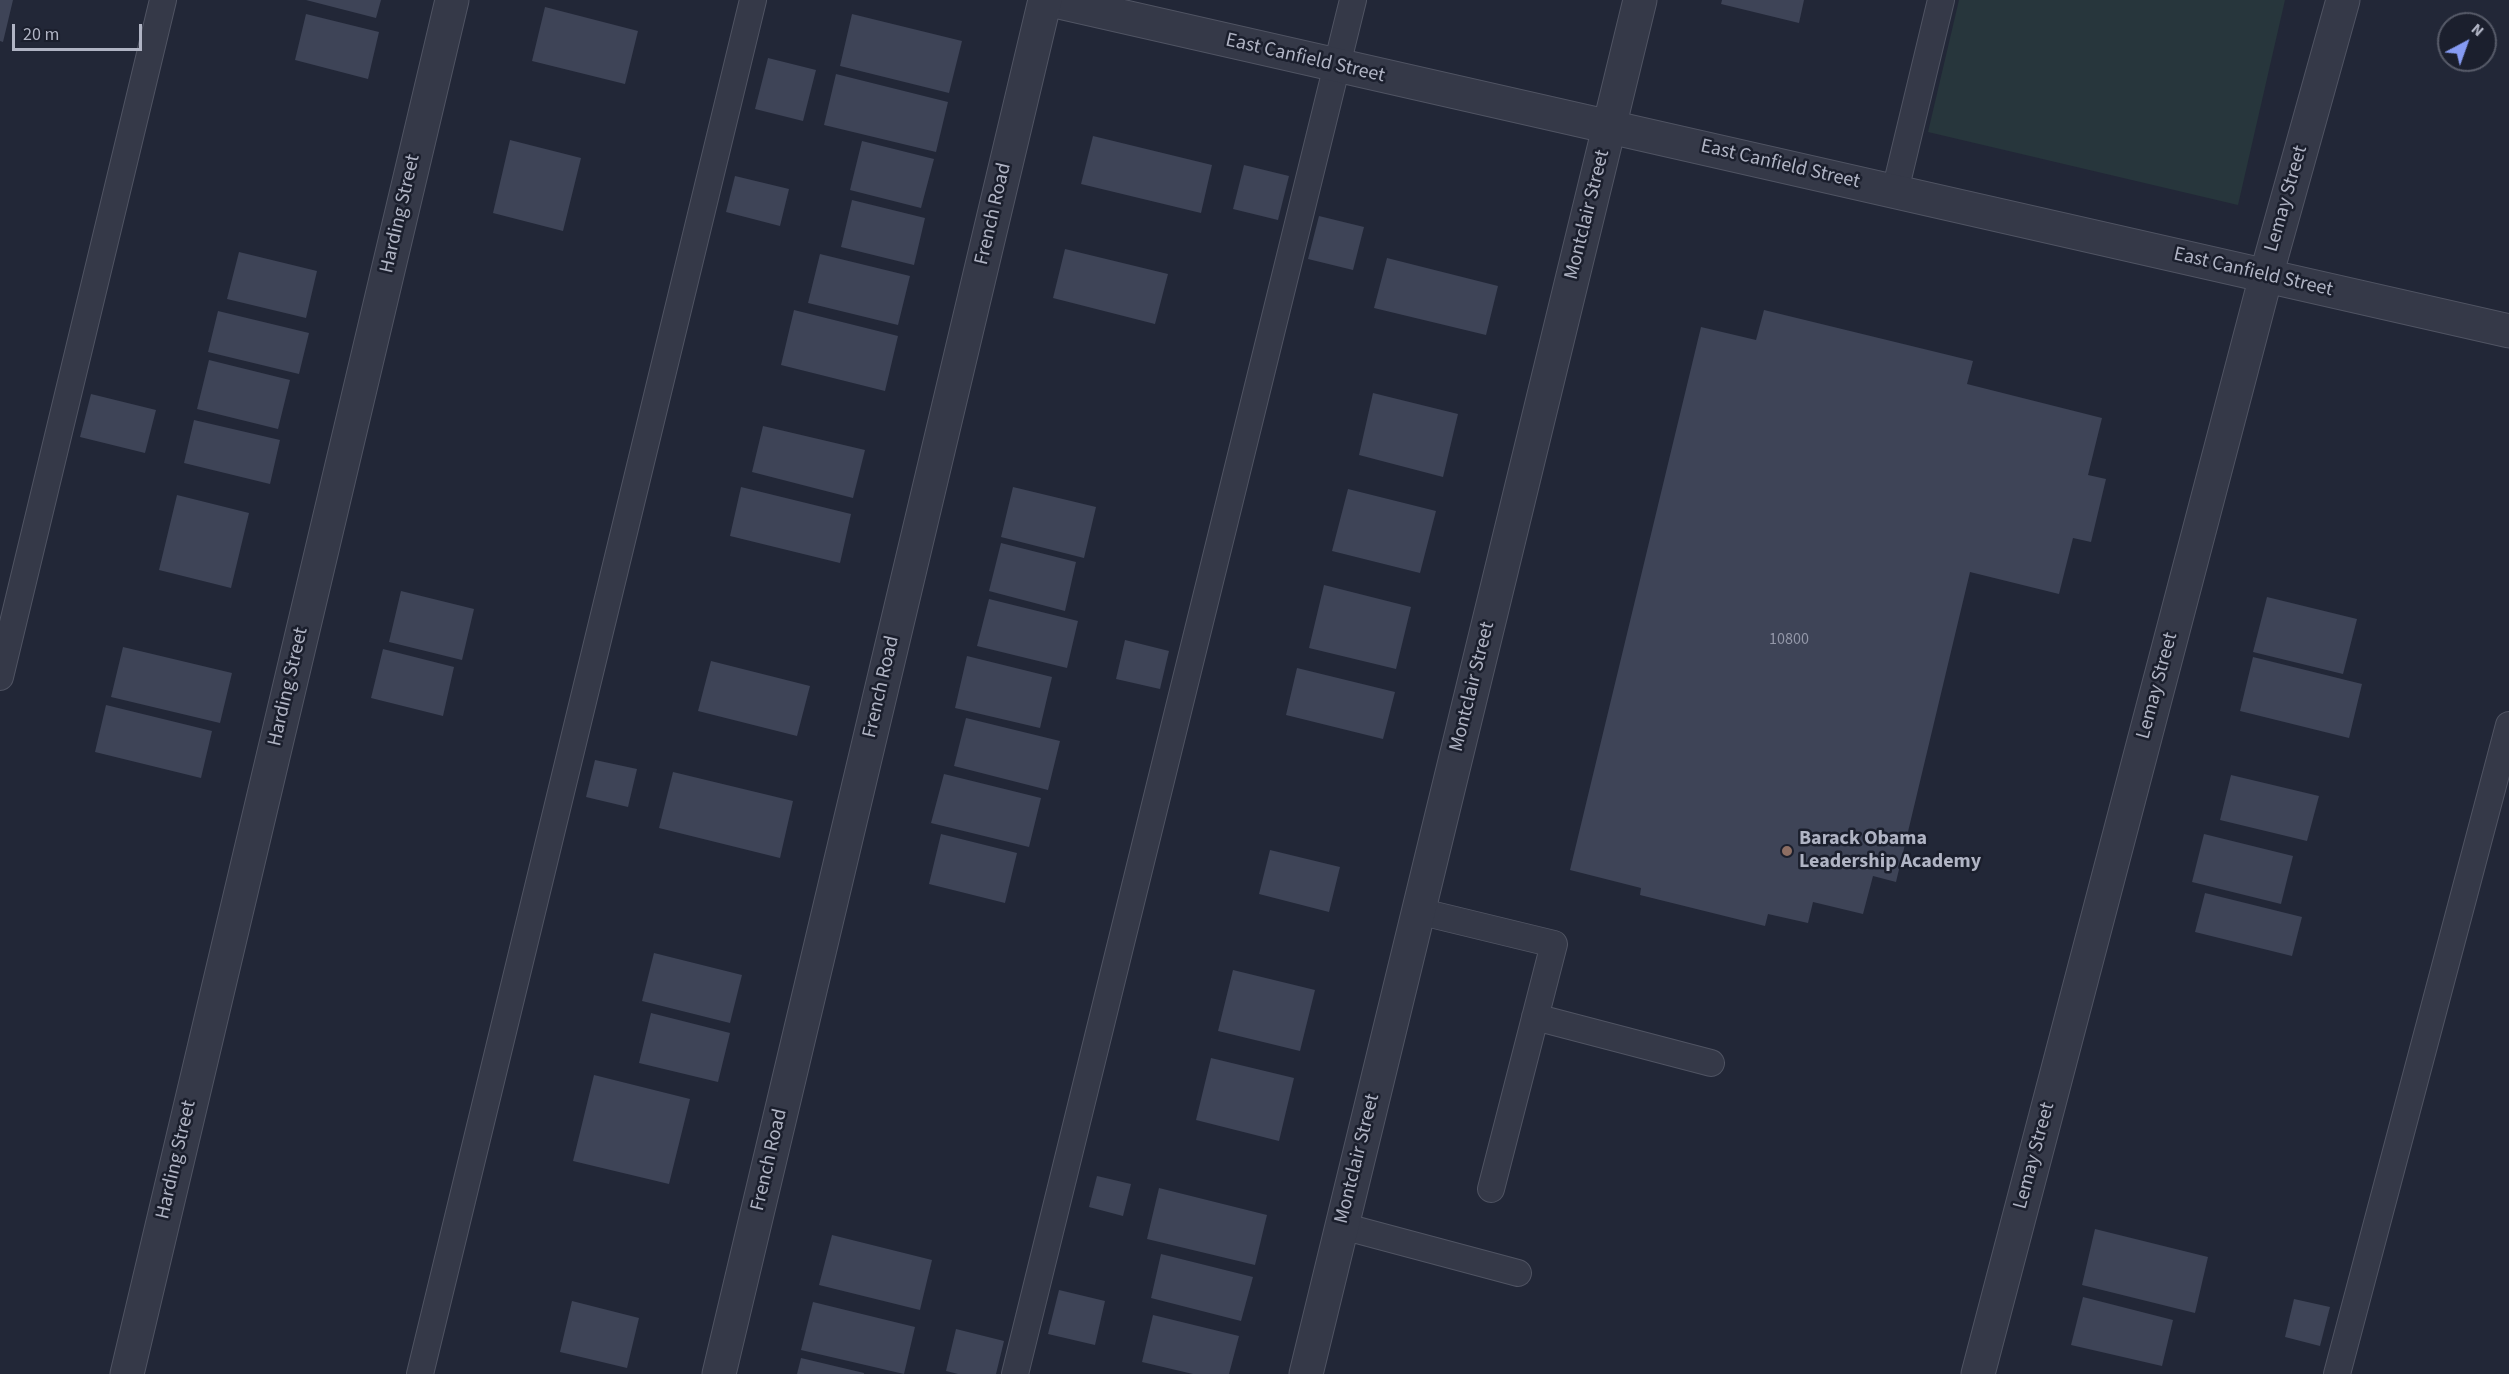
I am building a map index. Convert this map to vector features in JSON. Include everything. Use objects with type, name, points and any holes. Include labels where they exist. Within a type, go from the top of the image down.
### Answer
[{"type":"street","name":"Harding Street","points":[[127,1374],[452,0]]},
{"type":"street","name":"French Road","points":[[719,1374],[1045,0]]},
{"type":"street","name":"East Canfield Street","points":[[1050,0],[2509,331]]},
{"type":"street","name":"Montclair Street","points":[[1306,1374],[1640,0]]},
{"type":"street","name":"Lemay Street","points":[[1978,1374],[2266,276],[2343,0]]},
{"type":"lane","points":[[0,677],[163,0]]},
{"type":"lane","points":[[420,1374],[753,0]]},
{"type":"lane","points":[[1015,1374],[1353,0]]},
{"type":"lane","points":[[1894,191],[1941,0]]},
{"type":"lane","points":[[2337,1374],[2509,726]]},
{"type":"lane","points":[[1418,911],[1554,944],[1491,1189]]},
{"type":"lane","points":[[1535,1017],[1711,1062]]},
{"type":"lane","points":[[1342,1226],[1518,1273]]},
{"type":"shaded area","points":[[1959,0],[2285,0],[2238,205],[1928,132]]},
{"type":"building","points":[[0,0],[13,0],[3,42],[0,41]]},
{"type":"building","points":[[306,0],[381,0],[376,18]]},
{"type":"building","points":[[1722,0],[1804,0],[1799,23],[1721,4]]},
{"type":"building","points":[[545,7],[638,31],[625,84],[532,61]]},
{"type":"building","points":[[306,14],[379,32],[368,79],[295,60]]},
{"type":"building","points":[[852,14],[962,41],[949,93],[840,66]]},
{"type":"building","points":[[768,58],[816,70],[803,121],[755,109]]},
{"type":"building","points":[[836,74],[948,102],[936,152],[824,125]]},
{"type":"building","points":[[1093,136],[1212,165],[1201,213],[1081,184]]},
{"type":"building","points":[[510,140],[581,158],[563,231],[493,213]]},
{"type":"building","points":[[862,141],[934,159],[921,208],[850,190]]},
{"type":"building","points":[[1244,165],[1289,176],[1278,220],[1233,209]]},
{"type":"building","points":[[735,176],[789,189],[780,226],[726,212]]},
{"type":"building","points":[[852,200],[925,218],[914,265],[841,247]]},
{"type":"building","points":[[1319,216],[1364,227],[1353,270],[1308,259]]},
{"type":"building","points":[[1065,249],[1168,274],[1155,324],[1053,298]]},
{"type":"building","points":[[239,252],[317,271],[306,318],[227,299]]},
{"type":"building","points":[[820,254],[910,276],[898,325],[808,303]]},
{"type":"building","points":[[1387,258],[1498,286],[1486,335],[1374,308]]},
{"type":"building","points":[[794,310],[898,336],[885,391],[781,365]]},
{"type":"building","points":[[1764,310],[1973,361],[1967,384],[2102,418],[2088,475],[2106,479],[2091,542],[2073,538],[2059,594],[1970,572],[1896,882],[1873,876],[1863,914],[1813,902],[1808,923],[1768,914],[1765,926],[1640,895],[1641,888],[1570,870],[1701,327],[1756,340]]},
{"type":"building","points":[[218,311],[309,333],[299,374],[208,352]]},
{"type":"building","points":[[209,360],[290,380],[278,429],[197,409]]},
{"type":"building","points":[[1373,393],[1458,414],[1443,477],[1359,455]]},
{"type":"building","points":[[91,394],[156,410],[145,453],[80,437]]},
{"type":"building","points":[[194,420],[280,440],[270,484],[184,463]]},
{"type":"building","points":[[763,426],[865,450],[853,498],[752,472]]},
{"type":"building","points":[[741,487],[851,514],[840,563],[730,536]]},
{"type":"building","points":[[1013,487],[1096,507],[1084,558],[1001,537]]},
{"type":"building","points":[[1348,489],[1436,511],[1420,573],[1332,551]]},
{"type":"building","points":[[177,495],[249,513],[231,588],[159,570]]},
{"type":"building","points":[[1001,543],[1076,562],[1065,611],[989,591]]},
{"type":"building","points":[[1324,585],[1411,607],[1396,669],[1309,648]]},
{"type":"building","points":[[401,591],[474,609],[462,660],[389,642]]},
{"type":"building","points":[[2267,597],[2357,619],[2343,674],[2253,652]]},
{"type":"building","points":[[989,599],[1078,621],[1067,668],[977,646]]},
{"type":"building","points":[[1125,640],[1169,651],[1160,689],[1116,679]]},
{"type":"building","points":[[123,647],[232,673],[220,723],[111,697]]},
{"type":"building","points":[[383,649],[454,667],[443,716],[371,698]]},
{"type":"building","points":[[967,656],[1052,677],[1040,728],[955,708]]},
{"type":"building","points":[[2253,657],[2362,684],[2349,738],[2240,711]]},
{"type":"building","points":[[711,661],[810,686],[797,736],[698,711]]},
{"type":"building","points":[[1297,668],[1395,692],[1383,739],[1286,715]]},
{"type":"building","points":[[106,705],[212,731],[201,778],[95,752]]},
{"type":"building","points":[[966,718],[1060,741],[1048,790],[954,766]]},
{"type":"building","points":[[595,760],[637,769],[628,807],[586,797]]},
{"type":"building","points":[[673,772],[793,801],[780,858],[659,828]]},
{"type":"building","points":[[944,774],[1041,798],[1029,847],[931,823]]},
{"type":"building","points":[[2231,775],[2319,796],[2307,841],[2220,820]]},
{"type":"building","points":[[941,834],[1017,853],[1005,903],[929,884]]},
{"type":"building","points":[[2204,834],[2293,856],[2281,904],[2192,882]]},
{"type":"building","points":[[1270,850],[1340,867],[1329,912],[1259,894]]},
{"type":"building","points":[[2205,893],[2302,917],[2292,956],[2195,932]]},
{"type":"building","points":[[654,953],[742,975],[730,1023],[642,1001]]},
{"type":"building","points":[[1233,970],[1315,990],[1300,1051],[1218,1031]]},
{"type":"building","points":[[651,1013],[730,1033],[718,1082],[639,1063]]},
{"type":"building","points":[[1211,1058],[1294,1078],[1279,1141],[1196,1120]]},
{"type":"building","points":[[594,1075],[690,1099],[669,1184],[573,1161]]},
{"type":"building","points":[[1097,1176],[1131,1184],[1123,1216],[1089,1207]]},
{"type":"building","points":[[1159,1188],[1267,1215],[1255,1265],[1147,1239]]},
{"type":"building","points":[[2095,1229],[2208,1257],[2195,1313],[2082,1285]]},
{"type":"building","points":[[832,1235],[932,1260],[920,1310],[819,1285]]},
{"type":"building","points":[[1161,1254],[1253,1277],[1241,1321],[1151,1298]]},
{"type":"building","points":[[1059,1290],[1105,1301],[1095,1345],[1048,1334]]},
{"type":"building","points":[[2083,1297],[2173,1320],[2162,1366],[2071,1345]]},
{"type":"building","points":[[2294,1299],[2330,1307],[2320,1346],[2285,1337]]},
{"type":"building","points":[[572,1301],[639,1318],[627,1368],[560,1352]]},
{"type":"building","points":[[813,1302],[915,1327],[904,1374],[801,1350]]},
{"type":"building","points":[[1153,1315],[1239,1336],[1229,1374],[1193,1374],[1142,1362]]},
{"type":"building","points":[[956,1329],[1004,1341],[996,1374],[958,1374],[946,1371]]},
{"type":"building","points":[[801,1358],[864,1373],[864,1374],[797,1374]]},
{"type":"place","name":"Barack Obama Leadership Academy","points":[[1787,851]]}]
